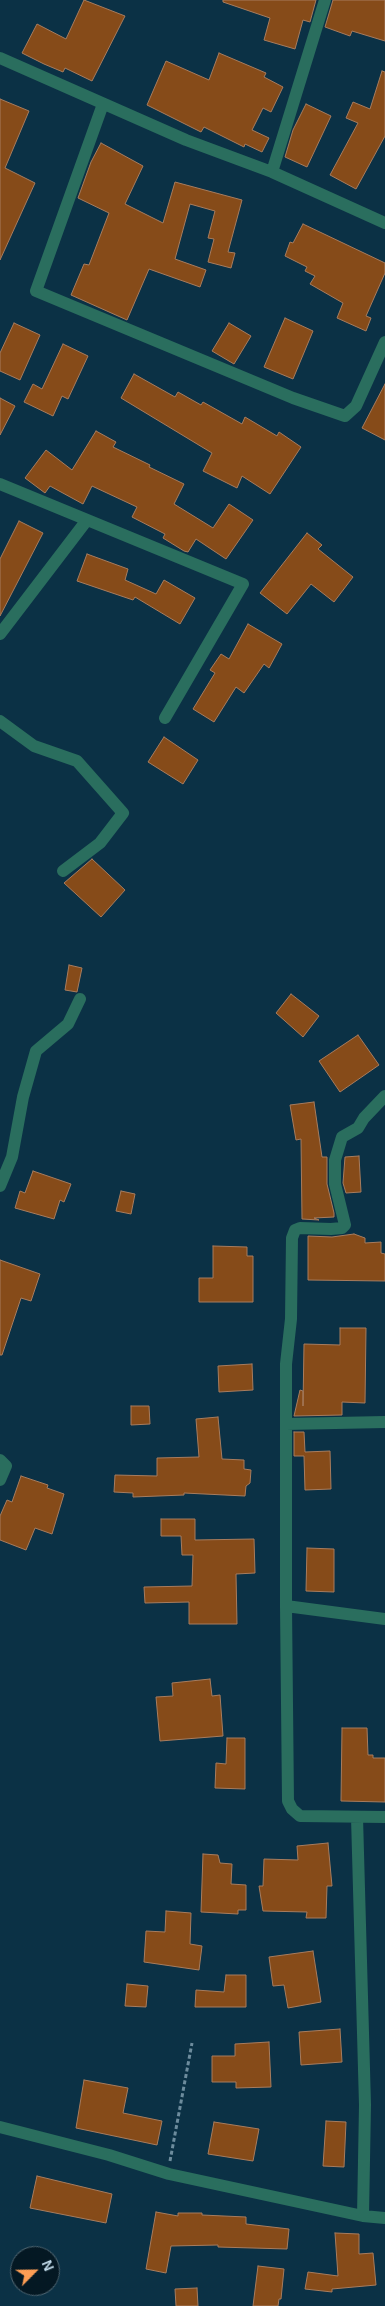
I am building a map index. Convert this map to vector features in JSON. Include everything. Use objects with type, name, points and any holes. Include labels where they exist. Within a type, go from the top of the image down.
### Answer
[{"type":"street","points":[[272,172],[325,0]]},
{"type":"street","points":[[0,58],[186,140],[272,172],[385,223]]},
{"type":"street","points":[[103,104],[36,291],[293,398],[345,416],[356,406],[385,342]]},
{"type":"street","points":[[0,484],[243,584],[165,718]]},
{"type":"street","points":[[0,634],[87,520]]},
{"type":"street","points":[[0,722],[34,746],[76,761],[123,813],[100,843],[63,872]]},
{"type":"street","points":[[0,1186],[12,1157],[23,1097],[36,1051],[68,1024],[80,999]]},
{"type":"street","points":[[385,1096],[364,1118],[358,1128],[342,1136],[335,1160],[335,1184],[346,1225],[342,1228],[331,1229],[300,1228],[295,1230],[292,1238],[286,1424],[288,1801],[300,1816],[385,1816]]},
{"type":"street","points":[[286,1424],[385,1422]]},
{"type":"street","points":[[0,1460],[6,1466],[0,1480]]},
{"type":"street","points":[[286,1606],[385,1619]]},
{"type":"street","points":[[356,1817],[365,2105],[363,2216]]},
{"type":"street","points":[[0,2127],[109,2155],[168,2174],[363,2216],[385,2218]]},
{"type":"path","points":[[168,2174],[192,2043]]},
{"type":"building","points":[[84,0],[125,16],[92,81],[65,68],[63,72],[22,53],[37,24],[66,39]]},
{"type":"building","points":[[223,0],[316,0],[310,22],[303,20],[295,49],[264,40],[270,18],[223,2]]},
{"type":"building","points":[[333,0],[385,0],[385,41],[352,31],[350,36],[325,27]]},
{"type":"building","points":[[219,53],[266,73],[264,77],[283,87],[271,112],[263,108],[252,130],[269,138],[262,152],[245,144],[244,147],[204,127],[201,132],[147,105],[166,61],[209,80]]},
{"type":"building","points":[[382,71],[385,72],[385,136],[356,189],[330,175],[358,123],[346,118],[353,102],[370,109]]},
{"type":"building","points":[[0,99],[29,111],[5,168],[35,183],[0,260]]},
{"type":"building","points":[[306,104],[331,116],[307,167],[285,157],[293,130]]},
{"type":"building","points":[[101,143],[143,166],[125,204],[163,223],[175,182],[242,200],[228,252],[235,253],[231,268],[208,262],[214,239],[208,238],[215,211],[190,204],[175,259],[206,270],[200,287],[149,269],[127,320],[71,295],[84,264],[89,265],[109,213],[78,198],[91,162]]},
{"type":"building","points":[[303,224],[385,263],[385,273],[366,316],[371,318],[366,331],[337,318],[343,303],[310,284],[315,276],[305,271],[307,267],[285,256],[290,242],[293,243]]},
{"type":"building","points":[[285,318],[313,331],[293,379],[264,367]]},
{"type":"building","points":[[14,323],[40,335],[20,380],[0,371],[0,353]]},
{"type":"building","points":[[229,323],[251,336],[234,364],[212,351]]},
{"type":"building","points":[[63,344],[88,356],[68,399],[62,396],[53,416],[24,402],[33,384],[42,389]]},
{"type":"building","points":[[134,374],[175,397],[178,392],[201,405],[203,402],[242,424],[245,417],[277,436],[279,432],[301,447],[270,494],[242,476],[237,488],[203,471],[212,453],[121,398]]},
{"type":"building","points":[[385,384],[385,440],[362,428]]},
{"type":"building","points":[[0,398],[15,406],[0,435]]},
{"type":"building","points":[[96,431],[116,442],[113,447],[184,484],[174,504],[213,528],[229,504],[253,520],[226,559],[196,539],[188,552],[184,551],[163,538],[165,534],[132,517],[137,507],[92,486],[83,504],[50,486],[45,493],[25,478],[46,450],[72,470]]},
{"type":"building","points":[[19,521],[43,533],[0,616],[0,559]]},
{"type":"building","points":[[307,533],[322,545],[318,549],[353,577],[334,602],[311,584],[287,614],[260,593]]},
{"type":"building","points":[[87,554],[128,569],[125,580],[156,594],[164,580],[195,598],[180,624],[135,597],[133,600],[77,581]]},
{"type":"building","points":[[248,624],[282,644],[269,668],[264,664],[244,693],[236,687],[214,722],[193,709],[215,673],[210,670],[221,654],[229,659]]},
{"type":"building","points":[[164,737],[198,760],[183,784],[148,762]]},
{"type":"building","points":[[92,859],[125,890],[101,917],[64,883]]},
{"type":"building","points":[[69,965],[82,968],[77,992],[65,990]]},
{"type":"building","points":[[291,994],[319,1016],[303,1037],[276,1013]]},
{"type":"building","points":[[358,1035],[379,1065],[340,1092],[319,1061]]},
{"type":"building","points":[[314,1102],[322,1157],[327,1157],[327,1184],[334,1213],[334,1217],[314,1218],[319,1220],[302,1219],[301,1139],[296,1140],[290,1105]]},
{"type":"building","points":[[359,1156],[361,1192],[346,1193],[343,1183],[345,1157]]},
{"type":"building","points":[[33,1171],[71,1184],[64,1202],[60,1200],[54,1219],[15,1208],[20,1191],[25,1193]]},
{"type":"building","points":[[121,1191],[135,1194],[131,1214],[116,1211]]},
{"type":"building","points":[[354,1234],[365,1238],[365,1243],[381,1242],[381,1253],[385,1254],[385,1281],[308,1280],[308,1236],[332,1237]]},
{"type":"building","points":[[213,1246],[247,1247],[247,1256],[253,1256],[253,1302],[199,1302],[199,1278],[213,1278]]},
{"type":"building","points":[[0,1260],[40,1274],[31,1301],[21,1298],[2,1355],[0,1355]]},
{"type":"building","points":[[340,1328],[366,1328],[365,1403],[342,1402],[342,1415],[294,1416],[300,1390],[303,1391],[303,1406],[304,1344],[340,1345]]},
{"type":"building","points":[[252,1364],[253,1390],[219,1392],[218,1366]]},
{"type":"building","points":[[131,1406],[149,1406],[150,1424],[131,1425]]},
{"type":"building","points":[[218,1417],[222,1459],[244,1460],[244,1469],[251,1470],[250,1483],[246,1486],[245,1496],[184,1493],[184,1495],[133,1497],[133,1493],[114,1492],[115,1475],[157,1476],[157,1458],[199,1457],[196,1419]]},
{"type":"building","points":[[294,1432],[304,1432],[305,1452],[330,1451],[331,1489],[305,1490],[304,1456],[294,1456]]},
{"type":"building","points":[[21,1476],[48,1485],[47,1488],[64,1494],[52,1534],[35,1528],[26,1550],[0,1540],[0,1516],[7,1500],[12,1502]]},
{"type":"building","points":[[161,1519],[195,1519],[195,1540],[254,1539],[255,1573],[236,1574],[237,1624],[189,1624],[189,1602],[145,1603],[144,1587],[192,1586],[193,1555],[182,1555],[181,1536],[161,1536]]},
{"type":"building","points":[[307,1548],[334,1549],[334,1592],[306,1591]]},
{"type":"building","points":[[210,1679],[212,1696],[220,1695],[223,1736],[160,1741],[156,1697],[173,1696],[172,1683]]},
{"type":"building","points":[[342,1728],[367,1728],[368,1755],[373,1755],[373,1758],[385,1758],[385,1802],[341,1801]]},
{"type":"building","points":[[227,1738],[245,1738],[245,1789],[215,1788],[216,1763],[226,1764]]},
{"type":"building","points":[[328,1843],[332,1886],[327,1886],[326,1918],[306,1918],[307,1912],[263,1911],[259,1886],[263,1886],[264,1859],[298,1860],[297,1846]]},
{"type":"building","points":[[203,1854],[218,1855],[220,1863],[232,1864],[231,1884],[246,1885],[246,1910],[238,1910],[238,1914],[201,1912]]},
{"type":"building","points":[[166,1911],[191,1913],[190,1944],[202,1946],[199,1970],[144,1962],[146,1931],[165,1932]]},
{"type":"building","points":[[313,1951],[321,2002],[288,2008],[284,1985],[273,1986],[269,1957]]},
{"type":"building","points":[[226,1975],[246,1975],[246,2007],[195,2007],[196,1990],[224,1992]]},
{"type":"building","points":[[127,1984],[148,1986],[146,2007],[125,2006]]},
{"type":"building","points":[[340,2029],[342,2062],[301,2065],[299,2032]]},
{"type":"building","points":[[269,2042],[271,2087],[236,2088],[236,2082],[212,2082],[212,2056],[235,2056],[235,2044]]},
{"type":"building","points":[[84,2080],[128,2088],[123,2113],[162,2121],[157,2145],[76,2128]]},
{"type":"building","points":[[326,2121],[346,2122],[344,2167],[323,2166]]},
{"type":"building","points":[[214,2122],[259,2129],[253,2161],[208,2154]]},
{"type":"building","points":[[37,2176],[112,2194],[106,2223],[30,2208]]},
{"type":"building","points":[[156,2212],[178,2216],[178,2213],[202,2213],[202,2215],[246,2217],[246,2224],[289,2229],[287,2249],[218,2247],[218,2245],[171,2246],[166,2273],[146,2269]]},
{"type":"building","points":[[335,2233],[359,2234],[359,2254],[373,2253],[376,2285],[332,2289],[332,2292],[305,2289],[308,2272],[338,2276]]},
{"type":"building","points":[[258,2266],[284,2269],[281,2299],[279,2299],[278,2306],[253,2306]]},
{"type":"building","points":[[197,2288],[198,2306],[176,2306],[175,2289]]}]
